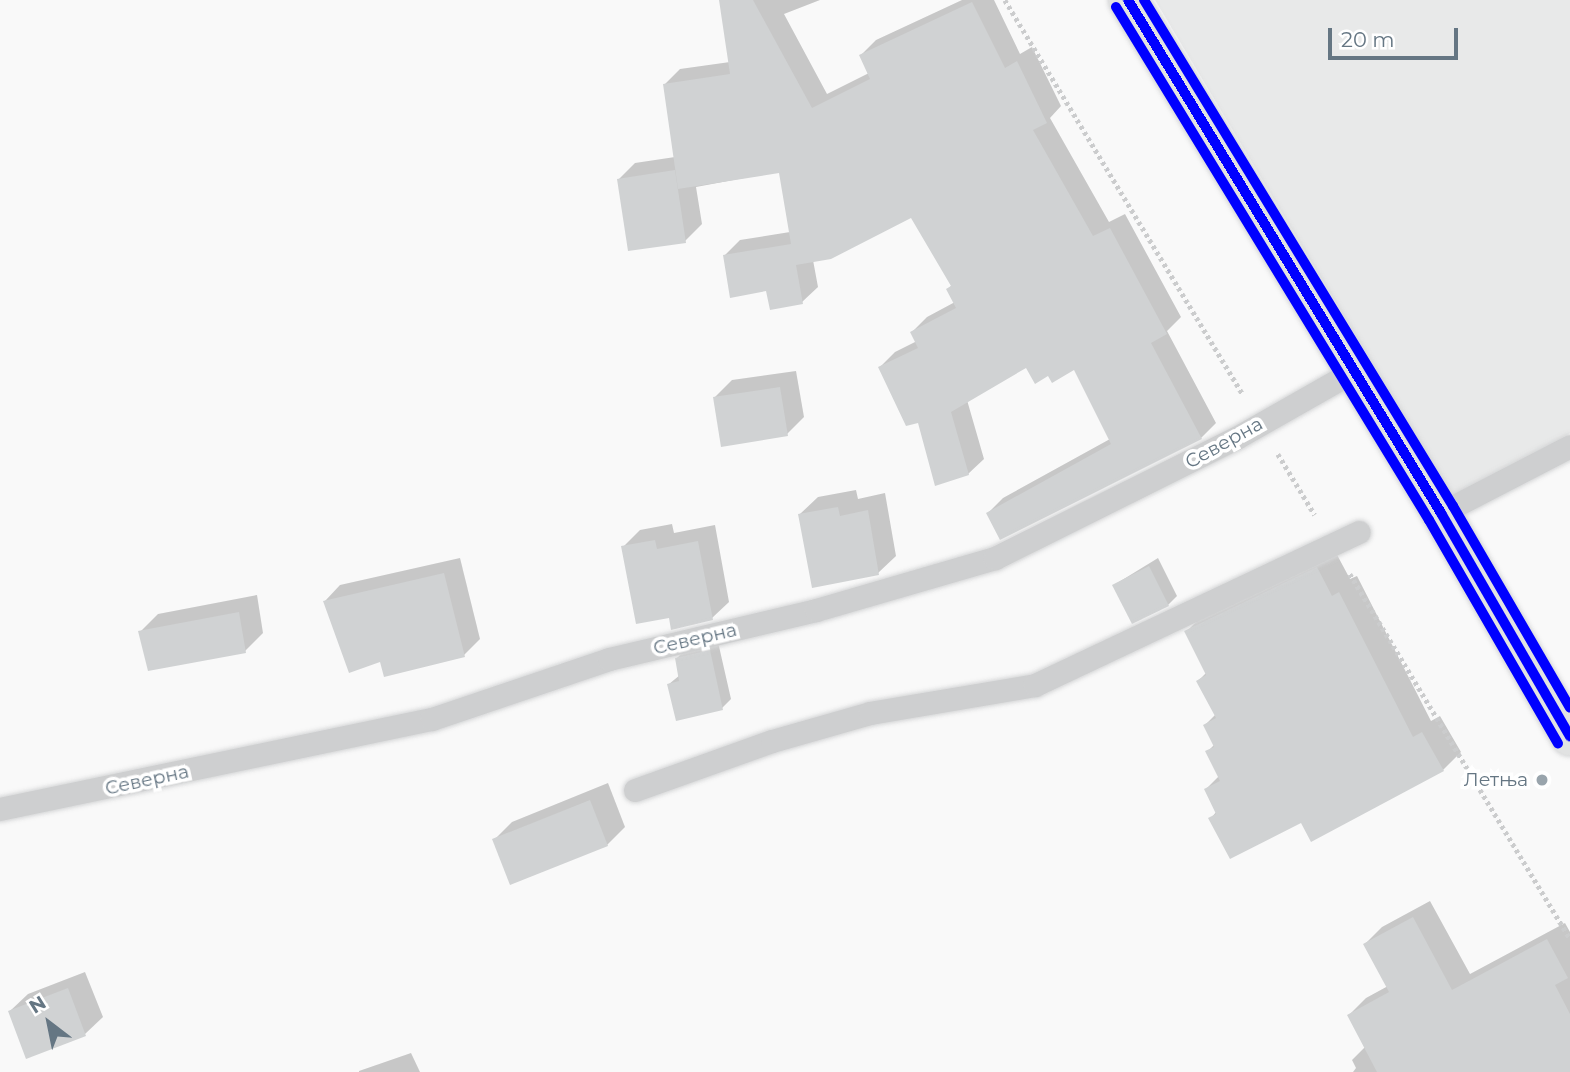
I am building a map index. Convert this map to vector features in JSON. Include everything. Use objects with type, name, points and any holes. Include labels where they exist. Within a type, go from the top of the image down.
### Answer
[{"type":"main road","points":[[1128,0],[1441,513],[1570,736]]},
{"type":"lane","name":"Северна","points":[[0,809],[432,719],[609,659],[816,610],[995,558],[1260,423],[1354,371]]},
{"type":"lane","points":[[1441,513],[1570,446]]},
{"type":"lane","points":[[635,790],[772,741],[870,713],[1035,685],[1359,532]]},
{"type":"path","points":[[1005,0],[1570,938]]},
{"type":"shaded area","points":[[1155,0],[1570,0],[1570,433],[1457,505]]},
{"type":"building","points":[[719,0],[753,0],[812,108],[870,79],[859,55],[972,2],[1005,68],[1017,61],[1047,123],[1033,130],[1093,236],[1110,228],[1167,334],[1151,343],[1202,439],[1000,540],[986,513],[1111,444],[1074,370],[1052,383],[1048,376],[1035,384],[1026,368],[951,412],[969,475],[935,486],[918,423],[906,426],[878,367],[918,348],[910,332],[956,308],[946,289],[951,286],[911,218],[831,259],[796,265],[803,304],[770,310],[766,291],[730,298],[723,255],[791,244],[779,173],[678,189],[663,84],[730,74]]},
{"type":"building","points":[[675,170],[686,243],[628,251],[617,179]]},
{"type":"building","points":[[780,387],[788,436],[721,447],[713,397]]},
{"type":"building","points":[[838,507],[840,516],[868,510],[879,575],[812,588],[798,514]]},
{"type":"building","points":[[655,540],[657,549],[698,541],[713,620],[671,630],[669,618],[636,624],[621,546]]},
{"type":"building","points":[[1149,566],[1169,606],[1132,624],[1112,585]]},
{"type":"building","points":[[1317,567],[1332,596],[1339,592],[1413,737],[1422,732],[1444,771],[1311,842],[1301,823],[1230,859],[1208,818],[1216,814],[1204,789],[1220,781],[1205,751],[1214,747],[1203,725],[1216,718],[1196,681],[1206,675],[1184,631]]},
{"type":"building","points":[[444,573],[465,657],[384,677],[380,662],[349,673],[323,601]]},
{"type":"building","points":[[239,612],[246,653],[148,671],[138,631]]},
{"type":"building","points":[[710,650],[723,710],[676,721],[667,684],[679,681],[675,658]]},
{"type":"building","points":[[590,800],[608,846],[510,885],[492,839]]},
{"type":"building","points":[[1413,917],[1452,990],[1547,939],[1568,978],[1555,985],[1570,1014],[1570,1072],[1377,1072],[1347,1015],[1389,992],[1363,944]]},
{"type":"building","points":[[68,988],[86,1036],[26,1059],[8,1011]]},
{"type":"transit line","points":[[1128,0],[1441,513],[1570,736]]},
{"type":"transit line","points":[[1144,0],[1453,506],[1570,708]]},
{"type":"transit line","points":[[1116,7],[1429,520],[1558,743]]},
{"type":"place","name":"Летња","points":[[1542,780]]}]
